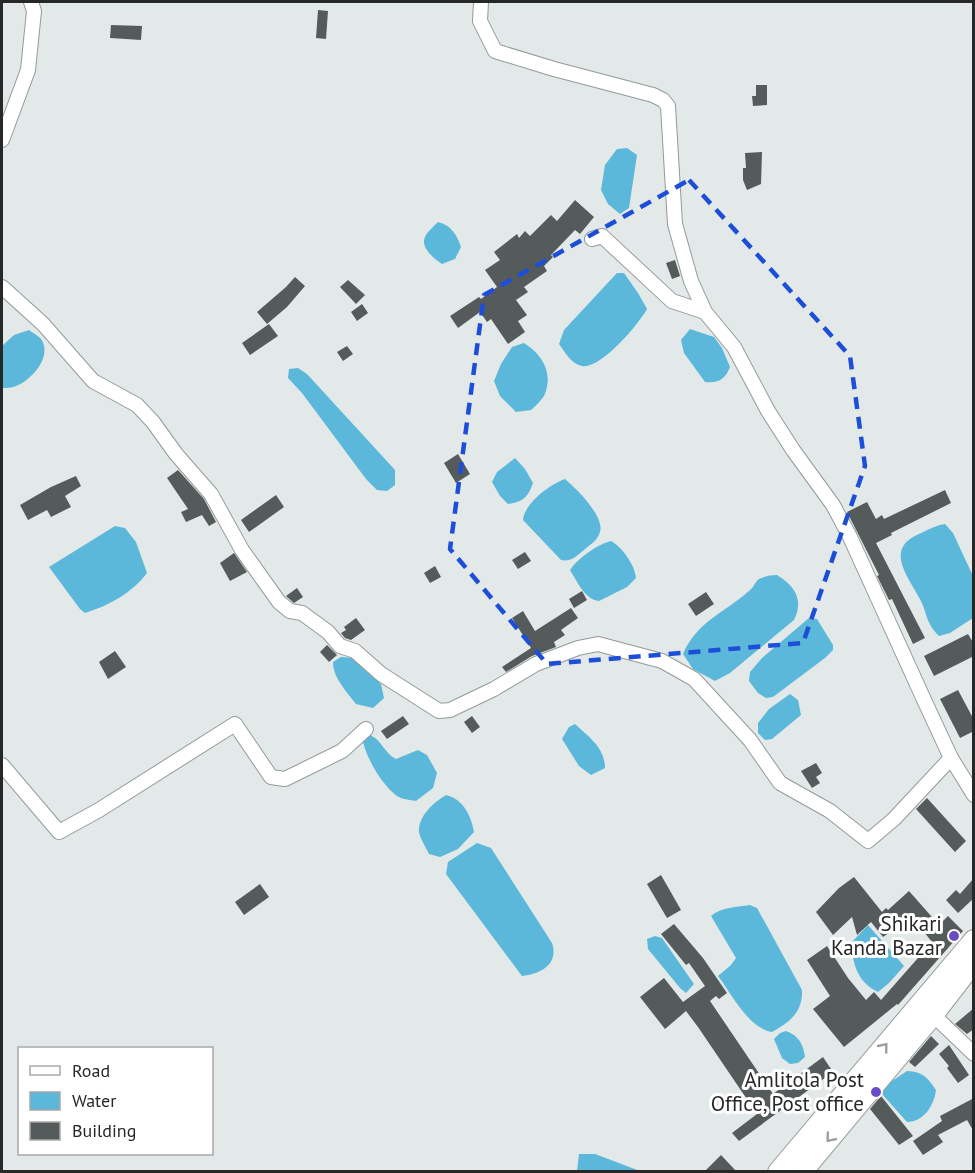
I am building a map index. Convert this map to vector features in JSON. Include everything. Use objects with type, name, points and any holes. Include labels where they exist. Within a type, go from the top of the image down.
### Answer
[{"type":"highway","points":[[802,1172],[926,1008],[974,940]]},
{"type":"highway","points":[[778,1172],[926,1008],[974,962]]},
{"type":"street","points":[[2,140],[28,70],[34,11],[31,2]]},
{"type":"street","points":[[481,2],[480,21],[495,51],[653,95],[663,100],[668,106],[675,224],[691,281],[705,312],[734,347],[768,411],[833,505],[850,537],[951,758],[974,795]]},
{"type":"street","points":[[592,239],[602,237],[672,301],[705,312]]},
{"type":"street","points":[[2,287],[43,324],[93,381],[137,405],[153,422],[176,454],[211,494],[242,550],[279,602],[290,611],[302,613],[328,632],[340,646],[355,651],[381,674],[439,711],[450,710],[494,689],[536,664],[578,648],[598,644],[662,661],[694,679],[750,740],[780,783],[830,811],[868,841],[894,819],[951,758]]},
{"type":"street","points":[[2,765],[59,832],[99,810],[235,724],[271,777],[285,779],[342,751],[366,729]]},
{"type":"street","points":[[926,1008],[974,1053]]},
{"type":"highlighted area","points":[[689,180],[850,356],[865,466],[803,643],[547,664],[450,549],[484,295]]},
{"type":"water","points":[[627,148],[637,155],[629,208],[620,214],[608,204],[601,190],[605,165],[617,149]]},
{"type":"water","points":[[438,222],[447,225],[453,231],[461,247],[455,259],[442,264],[424,245],[427,233]]},
{"type":"water","points":[[617,273],[624,273],[647,309],[628,335],[608,354],[590,365],[578,365],[559,344],[564,330]]},
{"type":"water","points":[[690,329],[714,337],[722,348],[730,367],[720,380],[705,382],[684,353],[681,340]]},
{"type":"water","points":[[29,330],[41,339],[44,346],[43,360],[28,379],[13,387],[2,388],[2,346],[14,335]]},
{"type":"water","points":[[524,343],[541,359],[548,380],[544,396],[531,410],[516,412],[500,396],[494,381],[512,347]]},
{"type":"water","points":[[298,368],[307,374],[395,470],[395,485],[387,491],[377,490],[366,479],[302,393],[288,378],[289,369]]},
{"type":"water","points":[[515,458],[533,483],[524,498],[508,504],[492,482],[497,472]]},
{"type":"water","points":[[565,479],[594,511],[600,532],[594,542],[574,558],[561,560],[523,520],[524,514],[539,495]]},
{"type":"water","points":[[945,524],[953,533],[973,576],[973,618],[950,633],[939,636],[929,622],[920,599],[905,572],[901,555],[903,547],[909,540],[931,528]]},
{"type":"water","points":[[115,526],[125,528],[136,542],[147,573],[120,598],[85,613],[49,567]]},
{"type":"water","points":[[611,541],[627,557],[636,578],[627,587],[599,601],[594,600],[582,589],[570,570],[588,552]]},
{"type":"water","points":[[777,575],[789,584],[796,594],[798,606],[794,620],[730,673],[715,681],[693,669],[683,654],[696,633],[741,598],[759,579]]},
{"type":"water","points":[[809,618],[817,619],[833,645],[833,650],[773,697],[766,698],[758,693],[749,681],[750,672],[762,658]]},
{"type":"water","points":[[341,657],[354,658],[381,684],[384,698],[373,708],[356,704],[341,684],[335,674],[333,662]]},
{"type":"water","points":[[790,694],[798,700],[801,715],[772,739],[765,740],[758,733],[758,723],[769,709]]},
{"type":"water","points":[[575,724],[595,743],[604,761],[605,768],[591,775],[579,766],[562,739],[569,727]]},
{"type":"water","points":[[370,735],[396,759],[418,750],[427,755],[437,773],[433,788],[416,801],[403,799],[391,791],[368,756],[363,742]]},
{"type":"water","points":[[446,795],[462,804],[471,820],[474,832],[458,849],[440,857],[429,854],[419,832],[419,826],[428,810]]},
{"type":"water","points":[[477,843],[491,848],[552,943],[554,950],[551,962],[536,973],[522,976],[446,874],[448,862]]},
{"type":"water","points":[[750,905],[757,908],[802,990],[802,998],[794,1016],[772,1032],[748,1017],[718,976],[736,958],[711,916],[725,909]]},
{"type":"water","points":[[868,925],[904,966],[878,992],[865,983],[857,972],[852,951],[851,943]]},
{"type":"water","points":[[655,936],[662,938],[694,984],[686,993],[648,949],[647,939]]},
{"type":"water","points":[[786,1031],[800,1041],[803,1048],[805,1057],[798,1063],[790,1064],[782,1058],[774,1039]]},
{"type":"water","points":[[907,1071],[924,1076],[936,1090],[927,1112],[918,1119],[907,1122],[882,1094],[886,1085]]},
{"type":"water","points":[[579,1154],[595,1154],[640,1171],[577,1171]]},
{"type":"building","points":[[318,10],[328,11],[326,39],[316,38]]},
{"type":"building","points":[[111,25],[142,26],[141,40],[110,38]]},
{"type":"building","points":[[756,85],[767,85],[767,105],[753,106],[752,96],[756,96]]},
{"type":"building","points":[[762,152],[761,184],[747,190],[743,180],[743,168],[746,168],[745,153]]},
{"type":"building","points":[[575,200],[594,217],[580,234],[575,230],[551,255],[553,257],[544,266],[547,271],[524,287],[528,292],[516,300],[527,315],[518,321],[525,332],[508,344],[491,319],[487,322],[480,312],[458,328],[450,316],[479,297],[481,299],[497,287],[485,270],[500,260],[494,252],[517,234],[519,238],[525,231],[530,236],[551,215],[557,221]]},
{"type":"building","points":[[675,260],[680,276],[672,279],[666,263]]},
{"type":"building","points":[[295,277],[305,286],[287,307],[267,324],[257,312]]},
{"type":"building","points":[[348,280],[365,295],[356,304],[340,287]]},
{"type":"building","points":[[362,304],[368,313],[357,321],[351,312]]},
{"type":"building","points":[[269,324],[278,336],[250,355],[242,343]]},
{"type":"building","points":[[347,346],[353,354],[343,361],[337,352]]},
{"type":"building","points":[[458,454],[470,474],[456,483],[444,463]]},
{"type":"building","points":[[178,470],[204,499],[216,522],[209,526],[202,515],[186,522],[181,512],[188,509],[167,478]]},
{"type":"building","points":[[76,476],[81,486],[65,496],[71,507],[51,517],[47,510],[28,520],[20,505]]},
{"type":"building","points":[[945,490],[951,503],[876,543],[925,638],[913,644],[847,512],[867,502],[876,519],[882,515],[884,519]]},
{"type":"building","points":[[276,495],[284,507],[249,532],[241,520]]},
{"type":"building","points":[[525,552],[531,561],[518,569],[512,560]]},
{"type":"building","points":[[234,553],[247,572],[230,581],[220,563]]},
{"type":"building","points":[[435,566],[441,577],[430,583],[424,573]]},
{"type":"building","points":[[297,588],[303,597],[294,603],[286,596]]},
{"type":"building","points":[[582,591],[587,600],[574,608],[569,599]]},
{"type":"building","points":[[706,592],[714,604],[696,616],[688,604]]},
{"type":"building","points":[[571,608],[578,618],[561,630],[565,635],[554,642],[556,647],[532,656],[506,672],[502,667],[531,648],[512,618],[523,611],[535,631]]},
{"type":"building","points":[[356,618],[365,630],[351,640],[345,638],[341,633],[346,630],[344,627]]},
{"type":"building","points":[[968,634],[974,644],[974,656],[934,676],[924,656]]},
{"type":"building","points":[[327,645],[337,655],[329,662],[320,652]]},
{"type":"building","points":[[115,651],[126,667],[108,679],[99,662]]},
{"type":"building","points":[[958,690],[974,720],[974,731],[960,738],[940,699]]},
{"type":"building","points":[[403,716],[409,724],[387,739],[381,731]]},
{"type":"building","points":[[472,716],[480,727],[472,733],[464,722]]},
{"type":"building","points":[[816,763],[822,773],[816,777],[820,783],[812,788],[801,771]]},
{"type":"building","points":[[927,798],[966,841],[955,852],[916,809]]},
{"type":"building","points":[[661,875],[681,910],[667,918],[647,884]]},
{"type":"building","points":[[854,877],[882,912],[886,908],[888,910],[909,891],[939,925],[948,916],[963,931],[898,1005],[844,1047],[813,1009],[830,996],[807,960],[827,946],[866,1000],[874,992],[881,1000],[932,942],[912,917],[883,937],[871,922],[857,935],[852,917],[833,935],[816,912],[839,888]]},
{"type":"building","points":[[974,878],[974,898],[958,913],[946,900],[956,890],[960,894]]},
{"type":"building","points":[[260,884],[269,897],[244,915],[235,902]]},
{"type":"building","points":[[674,924],[703,958],[727,993],[719,999],[716,996],[710,1001],[773,1094],[823,1057],[833,1072],[739,1141],[732,1133],[757,1114],[698,1027],[686,1011],[665,1029],[640,997],[664,978],[683,1002],[705,986],[689,963],[686,965],[661,934]]},
{"type":"building","points":[[974,1008],[974,1029],[967,1034],[955,1024]]},
{"type":"building","points":[[931,1036],[939,1044],[915,1067],[909,1062]]},
{"type":"building","points":[[949,1045],[969,1075],[958,1083],[939,1054]]},
{"type":"building","points":[[881,1096],[913,1136],[899,1145],[870,1109]]},
{"type":"building","points":[[974,1098],[974,1132],[967,1120],[938,1135],[943,1142],[923,1155],[913,1141],[942,1121],[940,1116]]},
{"type":"building","points":[[721,1155],[737,1172],[704,1172]]},
{"type":"place","name":"Shikari Kanda Bazar","points":[[954,936]]},
{"type":"place","name":"Amlitola Post Office, Post office","points":[[876,1092]]}]
